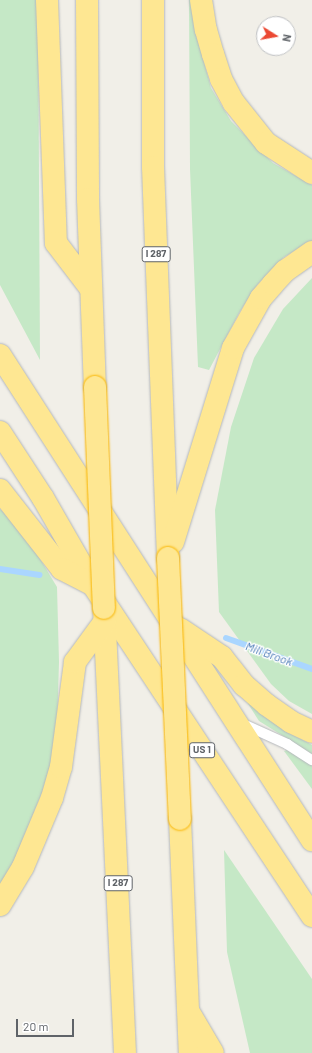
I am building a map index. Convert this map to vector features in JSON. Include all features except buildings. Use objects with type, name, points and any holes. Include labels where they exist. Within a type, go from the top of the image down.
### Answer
[{"type":"highway","points":[[47,0],[56,243],[91,289]]},
{"type":"highway","name":"I 287","points":[[87,0],[87,116],[91,289],[125,1053]]},
{"type":"highway","name":"I 287","points":[[153,0],[153,167],[168,558],[190,1053]]},
{"type":"highway","points":[[201,0],[206,30],[221,79],[234,103],[266,143],[291,162],[312,173]]},
{"type":"highway","points":[[168,558],[233,348],[261,298],[286,271],[312,252]]},
{"type":"highway","points":[[0,355],[170,622],[237,722],[312,840]]},
{"type":"highway","name":"US 1","points":[[0,432],[43,498],[93,585],[312,916]]},
{"type":"highway","points":[[0,490],[62,569],[93,585]]},
{"type":"highway","points":[[0,905],[23,867],[52,798],[61,767],[75,662],[105,615]]},
{"type":"highway","points":[[170,622],[222,657],[244,685],[267,705],[291,722],[312,732]]},
{"type":"highway","points":[[188,1011],[213,1053]]},
{"type":"lane","points":[[237,722],[287,744],[312,760]]},
{"type":"green space","points":[[0,0],[38,0],[40,360],[0,285]]},
{"type":"green space","points":[[189,0],[192,0],[201,51],[211,88],[231,121],[273,163],[312,185],[312,241],[284,257],[258,284],[239,313],[209,370],[198,367],[190,169]]},
{"type":"green space","points":[[312,278],[312,714],[289,701],[271,684],[219,612],[215,510],[231,427],[254,358],[283,309]]},
{"type":"green space","points":[[0,509],[22,529],[57,587],[59,662],[56,758],[7,879],[0,885]]},
{"type":"green space","points":[[245,699],[288,732],[312,745],[312,754],[259,721]]},
{"type":"green space","points":[[287,750],[312,765],[312,789],[284,751]]},
{"type":"green space","points":[[224,850],[312,979],[312,1053],[250,1053],[227,952]]},
{"type":"waterway","name":"Mill Brook","points":[[0,569],[40,575]]},
{"type":"waterway","name":"Mill Brook","points":[[226,638],[312,669]]}]
